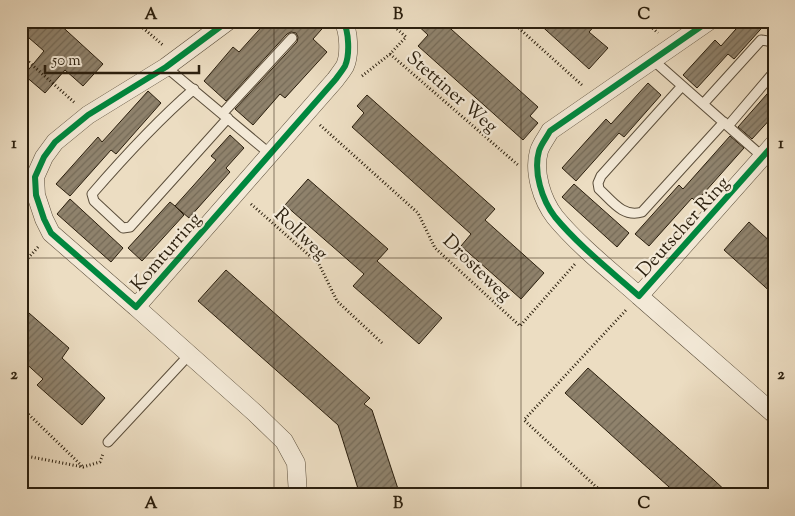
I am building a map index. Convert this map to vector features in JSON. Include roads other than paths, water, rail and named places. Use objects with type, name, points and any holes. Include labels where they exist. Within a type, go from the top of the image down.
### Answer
[{"type":"street","name":"Komturring","points":[[228,21],[172,62],[88,115],[55,142],[44,157],[35,177],[36,195],[51,233],[255,413],[284,441],[296,463],[298,495]]},
{"type":"street","name":"Komturring","points":[[136,307],[335,80],[346,64],[348,47],[346,25],[343,21]]},
{"type":"street","name":"Deutscher Ring","points":[[709,21],[550,131],[539,151],[537,171],[543,194],[554,216],[639,296],[774,414]]},
{"type":"street","name":"Deutscher Ring","points":[[639,296],[768,150]]},
{"type":"lane","points":[[194,89],[162,118],[119,162],[92,194],[94,201],[123,228],[130,227],[292,38]]},
{"type":"lane","points":[[703,104],[760,40],[768,41],[774,45]]},
{"type":"lane","points":[[653,60],[726,124],[768,150]]},
{"type":"lane","points":[[172,62],[194,89],[270,154]]},
{"type":"lane","points":[[682,86],[601,176],[598,183],[599,189],[624,212],[633,215],[642,212],[774,72]]},
{"type":"lane","points":[[108,442],[189,355]]}]
